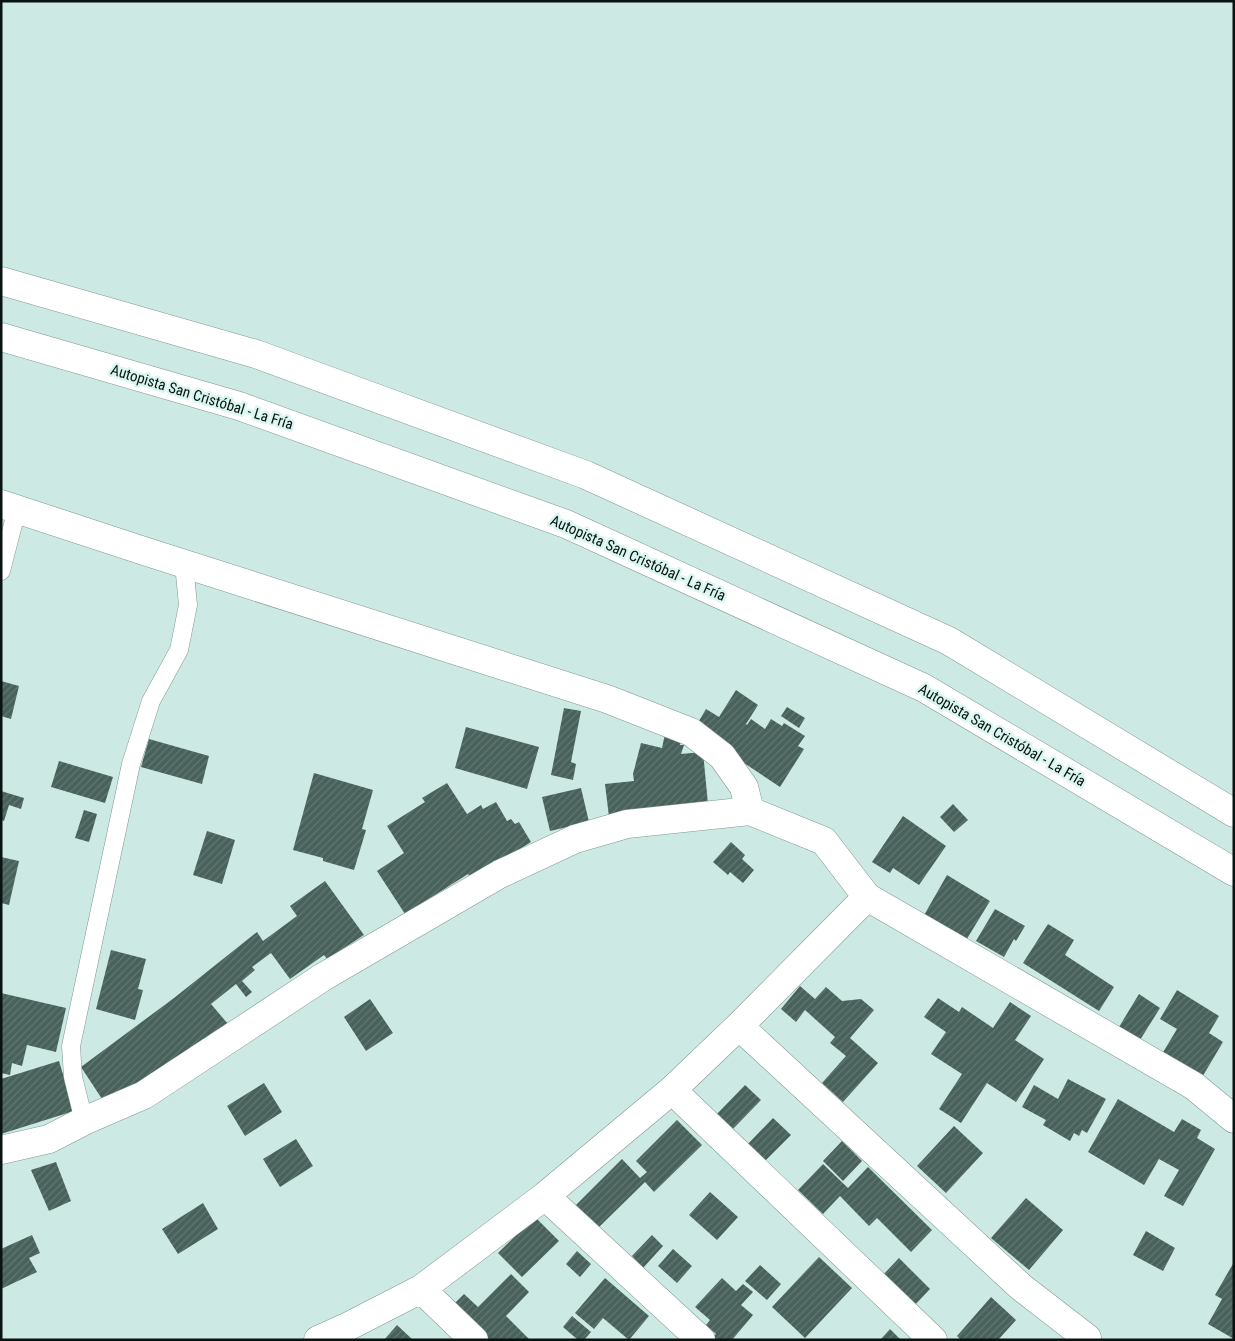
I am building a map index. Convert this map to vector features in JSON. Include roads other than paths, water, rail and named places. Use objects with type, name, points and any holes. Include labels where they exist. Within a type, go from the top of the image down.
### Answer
[{"type":"main road","points":[[1,282],[256,354],[586,475],[948,641],[1234,813]]},
{"type":"main road","name":"Autopista San Cristóbal - La Fría","points":[[1,337],[239,406],[566,524],[924,688],[1234,872]]},
{"type":"main road","points":[[9,507],[607,699],[692,732],[722,756],[744,787],[750,811]]},
{"type":"main road","points":[[1,1150],[49,1139],[84,1121],[144,1095],[323,977],[500,874],[575,839],[628,824],[750,811],[824,842],[867,897],[1194,1086],[1234,1119]]},
{"type":"main road","points":[[318,1340],[420,1289],[544,1196],[672,1090],[739,1026],[867,897]]},
{"type":"main road","points":[[739,1026],[1021,1287],[1087,1338]]},
{"type":"main road","points":[[672,1090],[934,1340]]},
{"type":"main road","points":[[544,1196],[701,1340]]},
{"type":"main road","points":[[420,1289],[474,1340]]},
{"type":"lane","points":[[1,571],[9,507]]},
{"type":"lane","points":[[84,1121],[73,1077],[71,1046],[130,764],[151,701],[179,650],[188,605],[184,564]]}]
